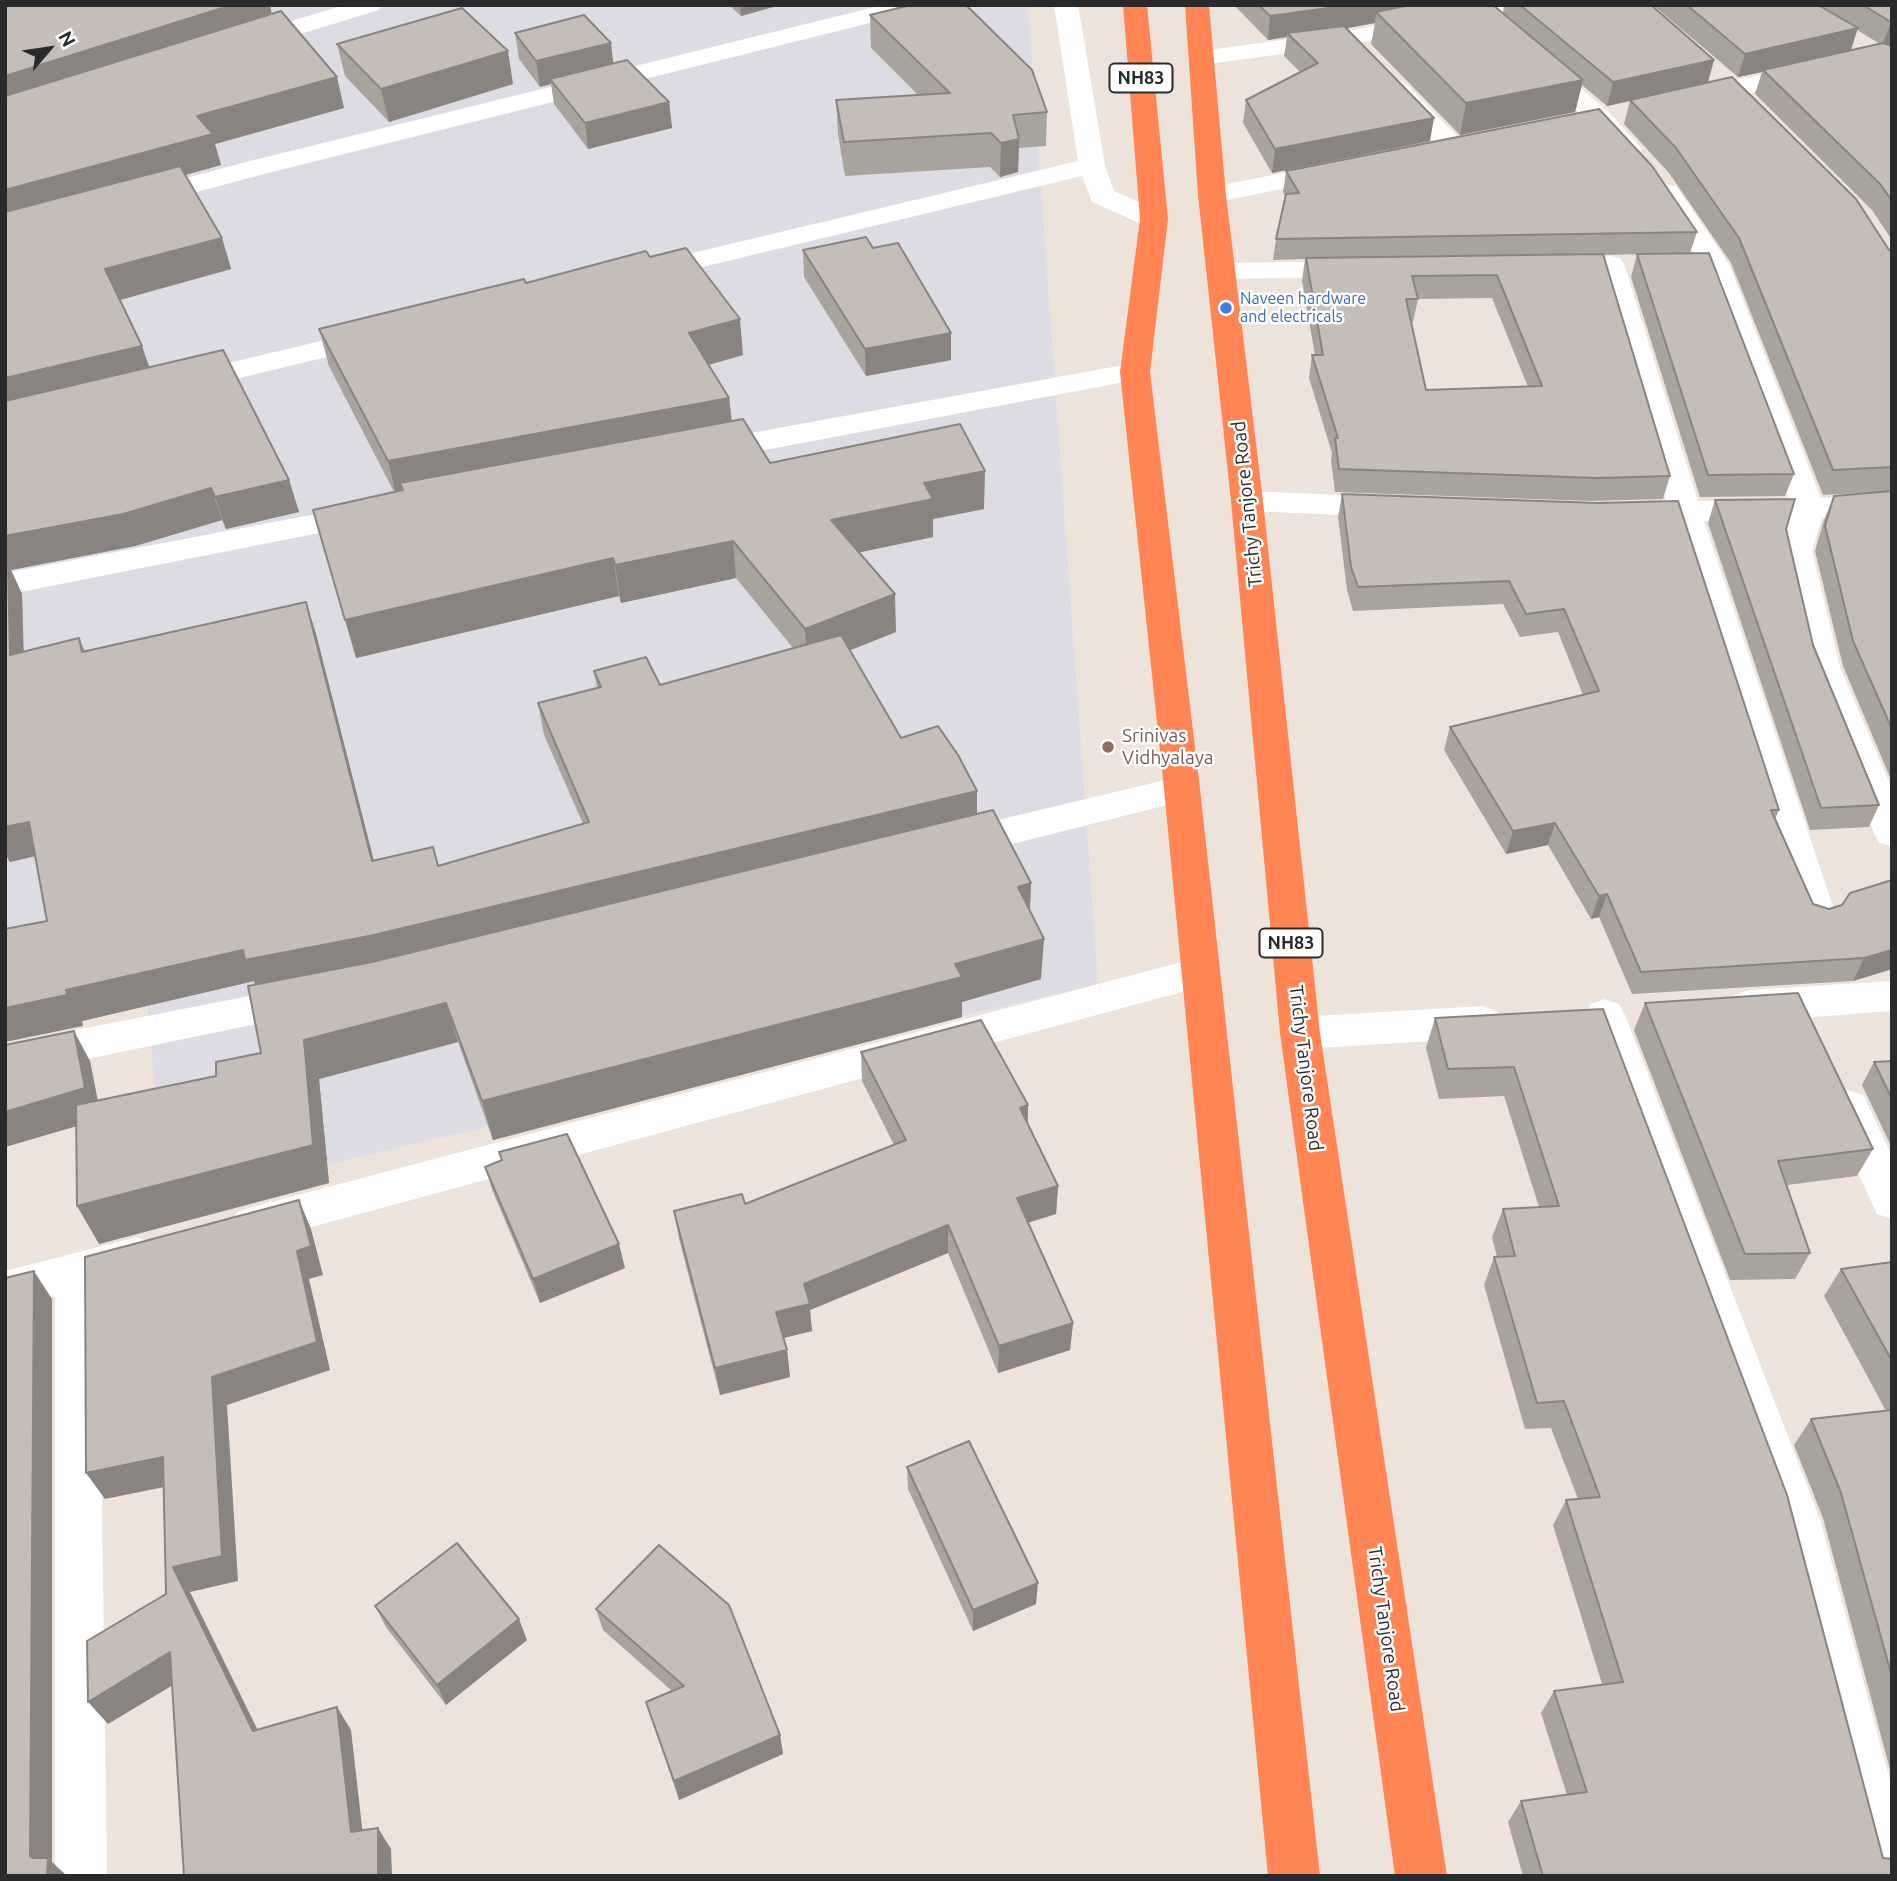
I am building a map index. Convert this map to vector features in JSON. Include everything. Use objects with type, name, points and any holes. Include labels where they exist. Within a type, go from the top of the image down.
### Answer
[{"type":"highway","name":"NH83","points":[[1135,5],[1154,219],[1135,372],[1294,1876]]},
{"type":"highway","name":"Trichy Tanjore Road","points":[[1197,5],[1212,195],[1247,501],[1300,1033],[1421,1876]]},
{"type":"street","points":[[217,52],[370,5]]},
{"type":"street","points":[[123,204],[255,168],[913,5]]},
{"type":"street","points":[[1066,5],[1092,166],[1102,196],[1154,219]]},
{"type":"street","points":[[1201,58],[1348,38],[1473,9],[1516,5]]},
{"type":"street","points":[[1473,9],[1600,118],[1658,180],[1702,264],[1809,509],[1796,551],[1823,667],[1892,832]]},
{"type":"street","points":[[1348,38],[1453,148]]},
{"type":"street","points":[[1847,38],[1888,58]]},
{"type":"street","points":[[1667,104],[1723,81],[1888,58]]},
{"type":"street","points":[[1723,81],[1752,109]]},
{"type":"street","points":[[1426,153],[1480,142]]},
{"type":"street","points":[[616,279],[1092,166]]},
{"type":"street","points":[[1212,195],[1359,166]]},
{"type":"street","points":[[1610,265],[1685,510],[1817,915]]},
{"type":"street","points":[[1221,271],[1388,268]]},
{"type":"street","points":[[155,389],[399,331]]},
{"type":"street","points":[[672,458],[1135,372]]},
{"type":"street","points":[[1247,501],[1426,508]]},
{"type":"street","points":[[1604,514],[1809,509],[1892,503]]},
{"type":"street","points":[[5,584],[400,508]]},
{"type":"street","points":[[925,852],[1181,789]]},
{"type":"street","points":[[211,1236],[1200,972]]},
{"type":"street","points":[[5,1060],[344,992]]},
{"type":"street","points":[[1717,1008],[1892,996]]},
{"type":"street","points":[[1800,1003],[1818,1040]]},
{"type":"street","points":[[1605,1015],[1796,1519],[1889,1876]]},
{"type":"street","points":[[1300,1033],[1522,1020]]},
{"type":"street","points":[[1835,1077],[1892,1201]]},
{"type":"street","points":[[5,1290],[171,1247]]},
{"type":"street","points":[[77,1272],[81,1876]]},
{"type":"shaded area","points":[[5,5],[1028,5],[1098,984],[166,1202],[147,1002],[5,1033]]},
{"type":"building","points":[[5,5],[232,5],[5,76]]},
{"type":"building","points":[[911,5],[966,5],[1032,70],[1047,112],[1013,115],[1019,139],[1001,143],[991,133],[844,142],[836,100],[950,93],[870,15]]},
{"type":"building","points":[[1259,5],[1350,5],[1270,16]]},
{"type":"building","points":[[1410,5],[1493,5],[1583,80],[1466,103],[1376,12]]},
{"type":"building","points":[[1520,5],[1651,5],[1714,60],[1613,82]]},
{"type":"building","points":[[1687,5],[1818,5],[1858,28],[1745,54]]},
{"type":"building","points":[[1863,5],[1892,5],[1892,22],[1891,22]]},
{"type":"building","points":[[462,8],[508,51],[381,89],[337,44]]},
{"type":"building","points":[[281,11],[337,77],[197,116],[213,134],[5,190],[5,96]]},
{"type":"building","points":[[584,15],[611,43],[536,61],[515,33]]},
{"type":"building","points":[[1344,26],[1434,118],[1275,149],[1246,100],[1318,63],[1287,33]]},
{"type":"building","points":[[1883,43],[1892,46],[1892,201],[1881,185],[1763,70]]},
{"type":"building","points":[[627,60],[669,102],[585,123],[550,79]]},
{"type":"building","points":[[1732,77],[1856,199],[1889,250],[1892,250],[1892,467],[1833,470],[1739,238],[1676,148],[1630,100]]},
{"type":"building","points":[[1599,109],[1652,166],[1697,232],[1276,239],[1286,194],[1299,193],[1286,171]]},
{"type":"building","points":[[180,166],[222,238],[105,269],[142,346],[5,378],[5,212]]},
{"type":"building","points":[[866,237],[873,248],[898,243],[951,333],[865,349],[803,250]]},
{"type":"building","points":[[686,248],[740,319],[689,333],[729,398],[388,461],[319,329],[524,279],[526,283],[646,251],[650,257]]},
{"type":"building","points":[[1709,253],[1794,474],[1708,475],[1637,254]]},
{"type":"building","points":[[1603,254],[1670,476],[1597,478],[1339,469],[1335,438],[1338,438],[1312,355],[1323,355],[1306,258]],"holes":[[[1497,275],[1542,386],[1426,390],[1406,299],[1418,299],[1412,276]]]},
{"type":"building","points":[[223,350],[289,480],[215,497],[211,488],[123,514],[5,536],[5,401]]},
{"type":"building","points":[[743,419],[770,463],[960,424],[985,471],[924,483],[933,499],[831,520],[895,594],[805,629],[733,541],[615,565],[613,558],[345,620],[313,510],[403,490],[400,483]]},
{"type":"building","points":[[1892,491],[1892,729],[1853,641],[1825,526],[1834,496]]},
{"type":"building","points":[[1342,494],[1597,503],[1678,501],[1779,810],[1771,810],[1813,904],[1829,909],[1842,905],[1850,893],[1892,880],[1892,950],[1864,958],[1641,972],[1607,894],[1599,896],[1555,823],[1513,831],[1450,727],[1599,691],[1564,609],[1526,614],[1509,581],[1358,587],[1351,567]]},
{"type":"building","points":[[1795,499],[1786,529],[1813,645],[1879,805],[1821,808],[1715,500]]},
{"type":"building","points":[[8,562],[10,655],[79,638],[82,652],[306,602],[372,861],[433,847],[438,866],[589,822],[538,703],[601,687],[594,671],[646,657],[660,685],[841,635],[901,738],[938,726],[958,755],[977,791],[374,935],[245,960],[243,950],[66,990],[67,995],[5,1008],[5,929],[47,921],[29,822],[5,827],[5,563]]},
{"type":"building","points":[[993,810],[1031,883],[1018,887],[1044,939],[955,964],[962,977],[482,1101],[446,1003],[304,1040],[313,1145],[77,1206],[76,1105],[216,1076],[216,1062],[261,1053],[248,986],[372,962]]},
{"type":"building","points":[[1798,993],[1873,1149],[1778,1161],[1810,1253],[1745,1254],[1645,1003]]},
{"type":"building","points":[[1603,1009],[1787,1495],[1883,1858],[1892,1859],[1892,1876],[1543,1876],[1521,1801],[1587,1792],[1554,1691],[1623,1682],[1566,1500],[1600,1497],[1564,1401],[1537,1403],[1494,1257],[1515,1256],[1503,1209],[1559,1206],[1514,1067],[1448,1069],[1435,1018]]},
{"type":"building","points":[[981,1020],[1028,1105],[1020,1108],[1058,1186],[1017,1198],[1073,1323],[999,1346],[948,1225],[804,1284],[810,1304],[776,1312],[787,1350],[715,1368],[674,1211],[742,1194],[745,1204],[906,1140],[861,1052]]},
{"type":"building","points":[[74,1031],[85,1088],[5,1112],[5,1045]]},
{"type":"building","points":[[1892,1061],[1892,1099],[1874,1062]]},
{"type":"building","points":[[567,1134],[619,1244],[533,1279],[485,1167],[502,1160],[499,1152]]},
{"type":"building","points":[[299,1200],[311,1246],[297,1251],[317,1342],[212,1377],[222,1556],[173,1567],[253,1731],[337,1707],[351,1832],[378,1828],[378,1876],[184,1876],[170,1652],[88,1702],[87,1641],[166,1594],[163,1457],[86,1473],[85,1257]]},
{"type":"building","points":[[1892,1262],[1892,1361],[1841,1269]]},
{"type":"building","points":[[34,1271],[30,1856],[48,1858],[47,1876],[5,1876],[5,1278]]},
{"type":"building","points":[[1892,1410],[1892,1677],[1841,1493],[1811,1419]]},
{"type":"building","points":[[969,1441],[1038,1583],[973,1610],[907,1467]]},
{"type":"building","points":[[457,1543],[519,1619],[437,1685],[375,1606]]},
{"type":"building","points":[[659,1545],[729,1605],[780,1735],[674,1781],[646,1702],[684,1686],[596,1609]]},
{"type":"place","name":"Naveen hardware and electricals","points":[[1226,308]]},
{"type":"place","name":"Srinivas Vidhyalaya","points":[[1108,747]]}]
